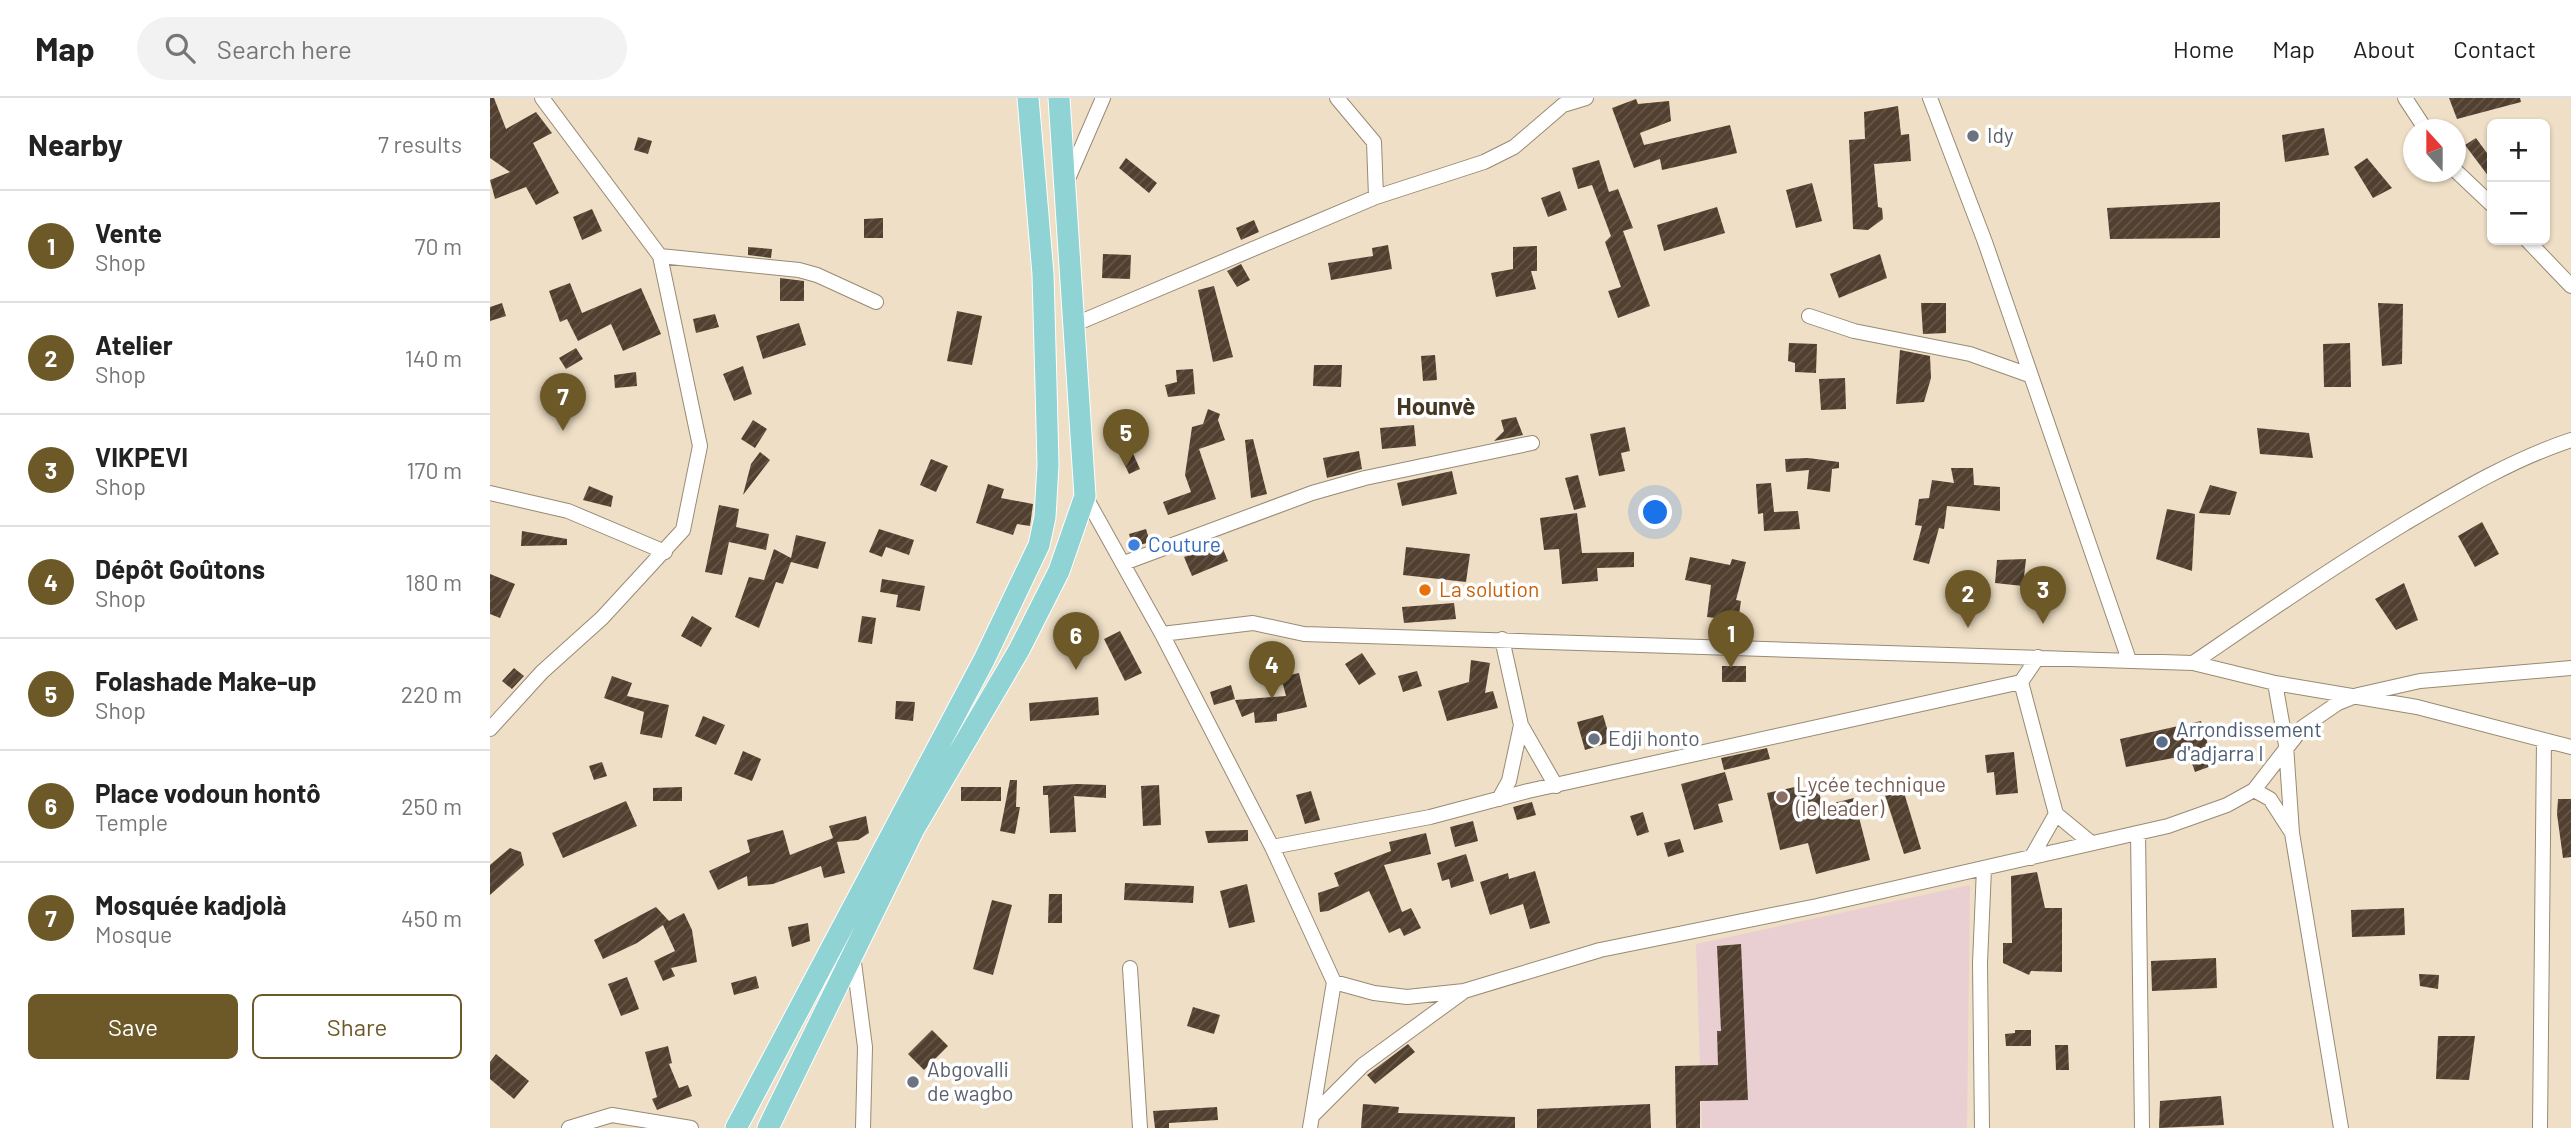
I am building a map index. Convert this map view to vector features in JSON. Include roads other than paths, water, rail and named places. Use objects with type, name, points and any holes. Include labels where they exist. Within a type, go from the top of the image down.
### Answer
[{"type":"main road","points":[[736,1128],[984,660],[1039,545],[1045,517],[1047,399],[1043,274],[1028,98]]},
{"type":"main road","points":[[768,1128],[914,828],[1025,639],[1059,571],[1085,496],[1059,98]]},
{"type":"street","points":[[490,729],[665,552],[683,530],[700,446],[660,256],[542,98]]},
{"type":"street","points":[[1066,183],[1102,98]]},
{"type":"street","points":[[1337,98],[1374,142],[1376,197]]},
{"type":"street","points":[[1073,325],[1376,197],[1483,162],[1514,147],[1563,101],[1586,98]]},
{"type":"street","points":[[1930,98],[1985,242],[2129,660]]},
{"type":"street","points":[[2405,98],[2419,119]]},
{"type":"street","points":[[2466,182],[2487,201]]},
{"type":"street","points":[[2532,245],[2571,286]]},
{"type":"street","points":[[660,256],[799,270],[876,302]]},
{"type":"street","points":[[1809,316],[1885,339],[1962,351],[2029,375]]},
{"type":"street","points":[[2193,663],[2331,569],[2470,484],[2533,453],[2571,440]]},
{"type":"street","points":[[1124,563],[1312,493],[1365,478],[1532,443]]},
{"type":"street","points":[[490,493],[568,511],[665,552]]},
{"type":"street","points":[[1085,496],[1162,634],[1272,847],[1334,982],[1312,1121]]},
{"type":"street","points":[[1162,634],[1253,623],[1304,634],[2193,663],[2275,683],[2417,707],[2571,747]]},
{"type":"street","points":[[1502,639],[1521,725],[1556,786]]},
{"type":"street","points":[[1272,847],[1430,817],[1556,786],[2021,682],[2038,657]]},
{"type":"street","points":[[1334,982],[1374,993],[1407,997],[1464,991],[1600,950],[2138,833],[2198,817],[2254,790],[2286,745],[2303,727],[2320,714],[2358,695],[2420,681],[2571,668]]},
{"type":"street","points":[[2021,682],[2056,814],[2090,842]]},
{"type":"street","points":[[2275,683],[2286,745],[2292,833],[2342,1128]]},
{"type":"street","points":[[1499,800],[1509,781],[1521,725]]},
{"type":"street","points":[[2540,1128],[2544,740]]},
{"type":"street","points":[[2254,790],[2278,808],[2292,833]]},
{"type":"street","points":[[2031,858],[2056,814]]},
{"type":"street","points":[[2138,833],[2142,1128]]},
{"type":"street","points":[[1982,1128],[1980,975],[1984,868]]},
{"type":"street","points":[[852,951],[865,1046],[863,1128]]},
{"type":"street","points":[[1130,968],[1140,1128]]},
{"type":"street","points":[[1312,1121],[1363,1065],[1464,991]]},
{"type":"street","points":[[569,1128],[612,1115],[691,1128]]},
{"type":"place","name":"Idy","points":[[1973,136]]},
{"type":"place","name":"Mosquée kadjolà","points":[[563,431]]},
{"type":"place","name":"Folashade Make-up","points":[[1126,467]]},
{"type":"place","name":"Couture","points":[[1134,545]]},
{"type":"place","name":"La solution","points":[[1425,590]]},
{"type":"place","name":"VIKPEVI","points":[[2043,624]]},
{"type":"place","name":"Atelier","points":[[1968,628]]},
{"type":"place","name":"Vente","points":[[1731,668]]},
{"type":"place","name":"Place vodoun hontô","points":[[1076,670]]},
{"type":"place","name":"Dépôt Goûtons","points":[[1272,699]]},
{"type":"place","name":"Edji honto","points":[[1594,739]]},
{"type":"place","name":"Arrondissement d'adjarra I","points":[[2162,742]]},
{"type":"place","name":"Lycée technique (le leader)","points":[[1782,797]]},
{"type":"place","name":"Abgovalli de wagbo","points":[[913,1082]]},
{"type":"district","name":"Hounvè","points":[[1436,407]]}]
